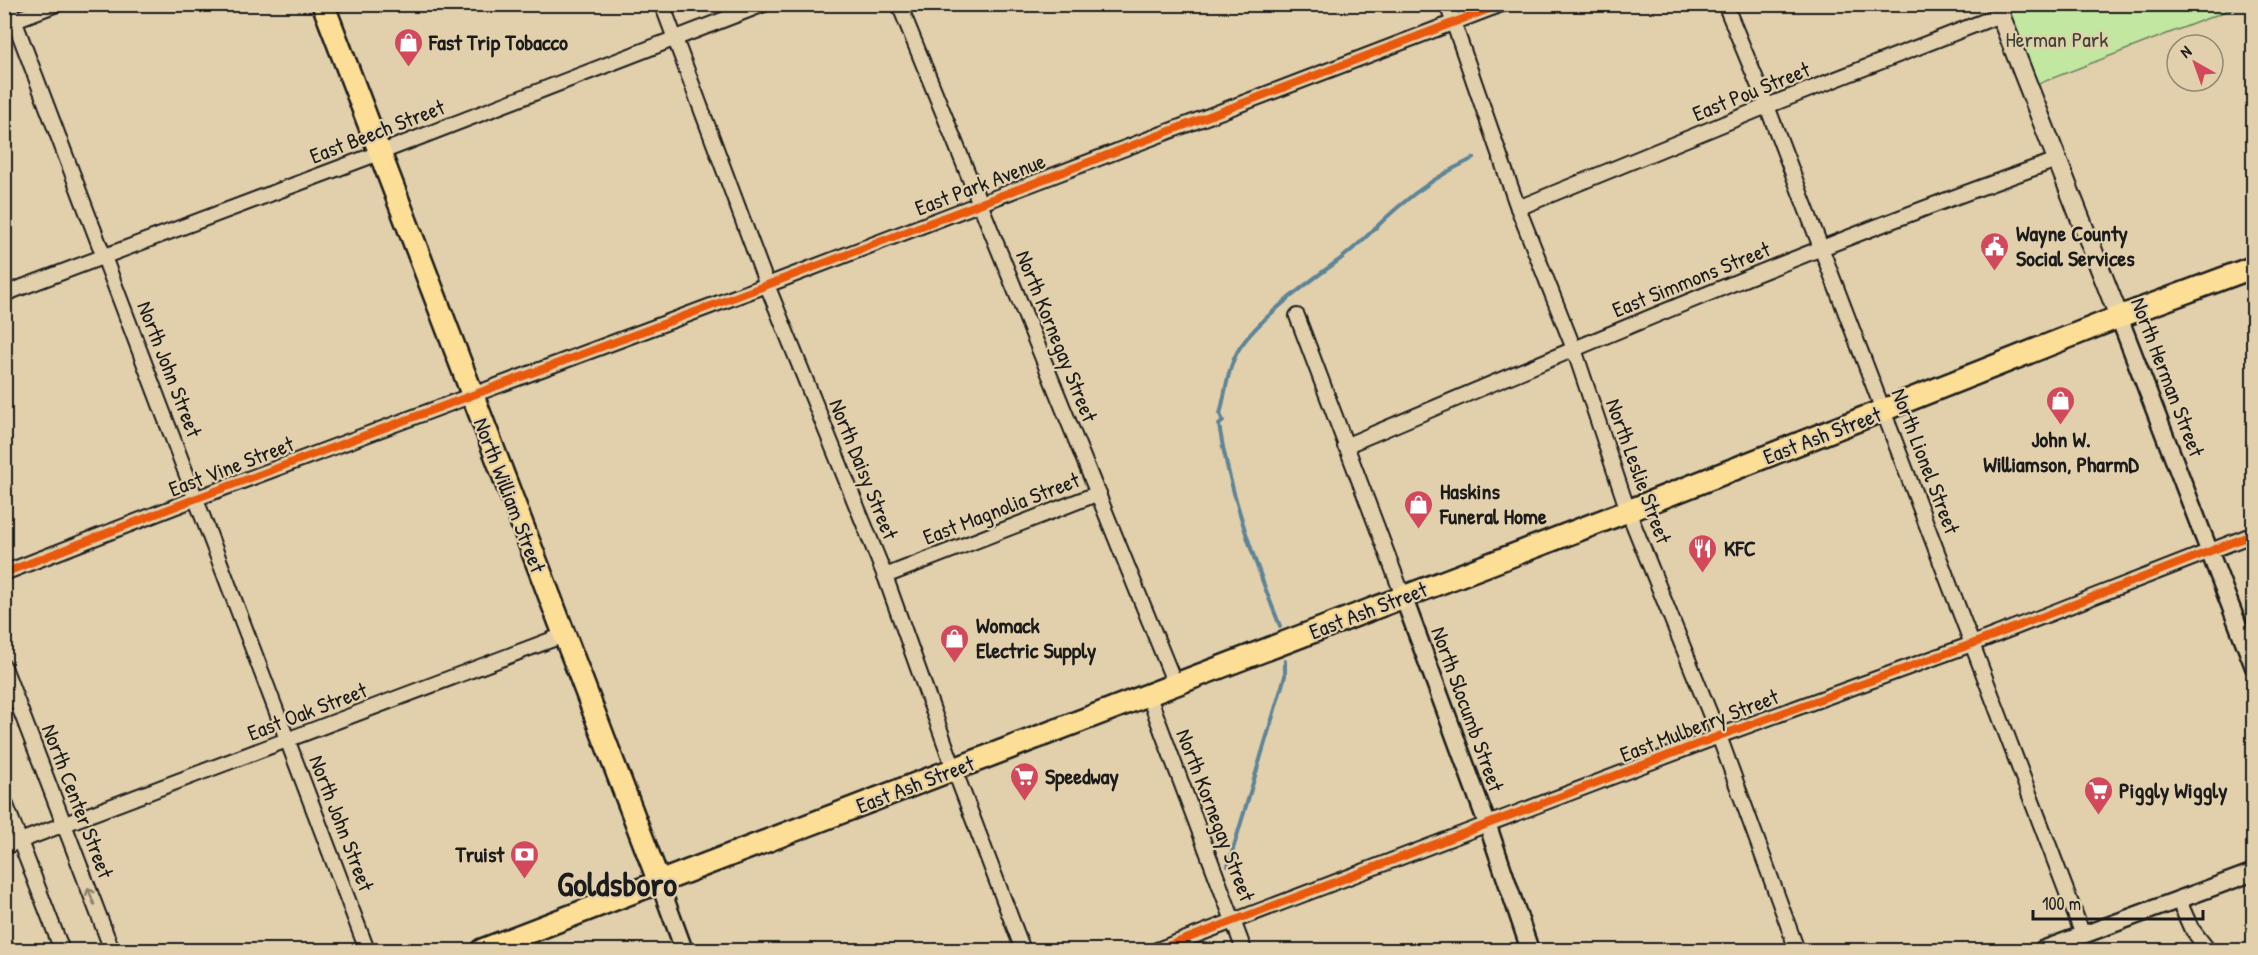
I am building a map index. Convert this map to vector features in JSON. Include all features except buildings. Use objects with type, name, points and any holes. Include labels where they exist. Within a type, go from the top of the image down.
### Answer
[{"type":"main road","name":"North William Street","points":[[323,4],[471,396],[659,882]]},
{"type":"main road","name":"North Herman Street","points":[[1998,10],[2120,317]]},
{"type":"main road","name":"East Ash Street","points":[[482,951],[1628,511],[2253,267]]},
{"type":"street","name":"North John Street","points":[[8,4],[9,22],[104,257],[197,498],[367,951]]},
{"type":"street","points":[[9,22],[57,4]]},
{"type":"street","name":"North Daisy Street","points":[[662,4],[767,285],[885,576],[954,769],[1023,951]]},
{"type":"street","name":"East Beech Street","points":[[4,294],[379,153],[764,4]]},
{"type":"street","name":"North Kornegay Street","points":[[899,4],[1099,493],[1174,684]]},
{"type":"street","name":"North Leslie Street","points":[[1447,4],[1518,208],[1574,349],[1628,511],[1719,736],[1797,951]]},
{"type":"street","name":"East Park Avenue","points":[[471,396],[1502,4]]},
{"type":"street","name":"North Lionel Street","points":[[1725,4],[1822,249],[2083,935]]},
{"type":"street","name":"East Pou Street","points":[[1518,208],[1998,10]]},
{"type":"street","name":"East Simmons Street","points":[[1345,446],[1574,349],[1822,249],[2057,160]]},
{"type":"street","name":"North Slocumb Street","points":[[1297,316],[1488,826],[1530,951]]},
{"type":"street","name":"North Herman Street","points":[[2120,317],[2253,667]]},
{"type":"street","name":"East Vine Street","points":[[4,573],[471,396]]},
{"type":"street","name":"East Magnolia Street","points":[[885,576],[1099,493]]},
{"type":"street","name":"East Mulberry Street","points":[[1157,951],[1719,736],[1972,644],[2253,534]]},
{"type":"street","name":"East Oak Street","points":[[4,847],[564,635]]},
{"type":"street","name":"North Center Street","points":[[4,667],[112,951]]},
{"type":"street","name":"North Kornegay Street","points":[[1148,694],[1244,951]]},
{"type":"street","points":[[4,801],[22,841],[62,951]]},
{"type":"street","points":[[2042,951],[2253,872]]},
{"type":"street","name":"North William Street","points":[[659,882],[684,951]]},
{"type":"street","points":[[2179,901],[2191,928],[2208,951]]},
{"type":"green space","name":"Herman Park","points":[[2002,5],[2242,5],[2165,33],[2035,85]]},
{"type":"waterway","points":[[1280,626],[1244,527],[1219,425],[1223,421],[1220,414],[1235,357],[1258,326],[1297,291],[1351,250],[1424,187],[1474,158]]},
{"type":"waterway","points":[[1228,866],[1285,676],[1285,661]]},
{"type":"railway","points":[[4,755],[6,759]]},
{"type":"cycle path","points":[[4,573],[1502,4]]},
{"type":"cycle path","points":[[1157,950],[1719,736],[1972,644],[2254,534]]},
{"type":"place","name":"Fast Trip Tobacco","points":[[408,68]]},
{"type":"place","name":"Wayne County Social Services","points":[[1995,272]]},
{"type":"place","name":"John W. Williamson, PharmD","points":[[2061,426]]},
{"type":"place","name":"Haskins Funeral Home","points":[[1419,530]]},
{"type":"place","name":"KFC","points":[[1703,574]]},
{"type":"place","name":"Womack Electric Supply","points":[[955,664]]},
{"type":"place","name":"Speedway","points":[[1024,802]]},
{"type":"place","name":"Piggly Wiggly","points":[[2098,816]]},
{"type":"place","name":"Truist","points":[[525,880]]},
{"type":"district","name":"Goldsboro","points":[[617,884]]}]
